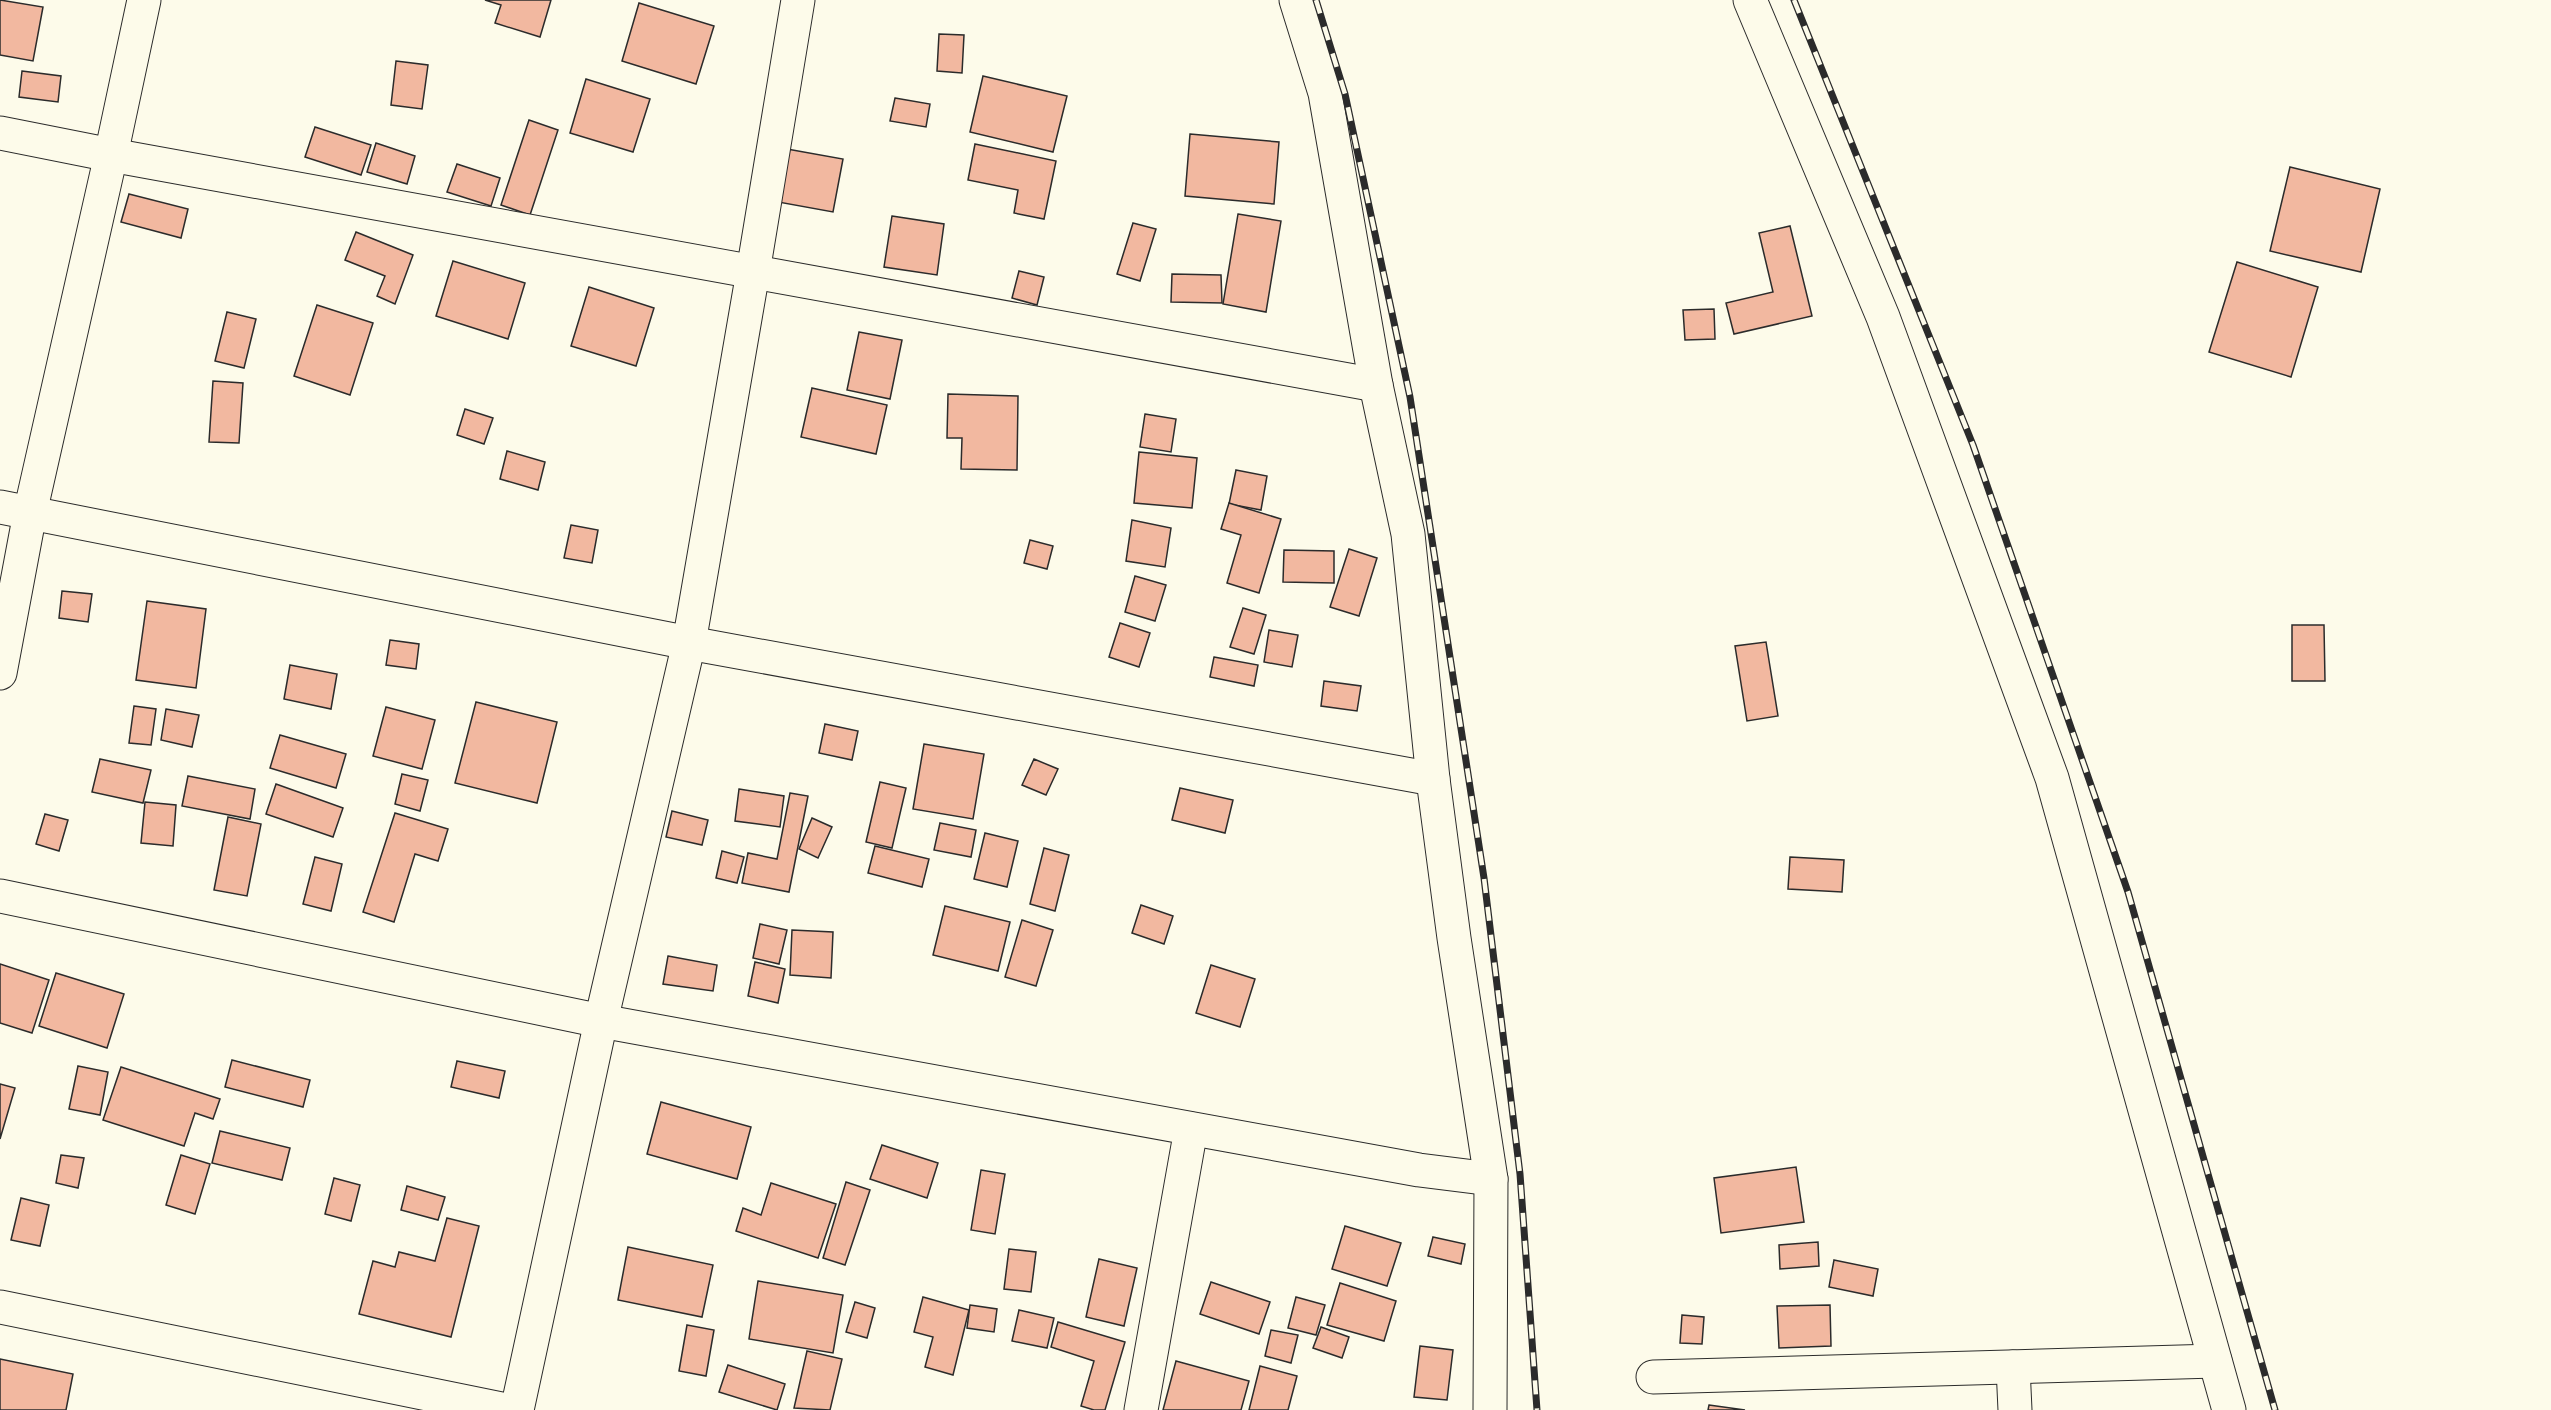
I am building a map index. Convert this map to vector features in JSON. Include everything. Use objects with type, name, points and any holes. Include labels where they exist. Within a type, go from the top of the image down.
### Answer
[{"type":"street","points":[[0,673],[15,510],[111,155],[144,0]]},
{"type":"street","points":[[518,1410],[601,1021],[689,643],[798,0]]},
{"type":"street","points":[[1296,0],[1325,93],[1376,385],[1408,534],[1433,779],[1454,938],[1491,1179],[1490,1410]]},
{"type":"street","points":[[1750,0],[1883,317],[2052,778],[2229,1410]]},
{"type":"street","points":[[0,133],[1376,385]]},
{"type":"street","points":[[15,510],[689,643],[1433,779]]},
{"type":"street","points":[[0,896],[601,1021],[1419,1170],[1491,1179]]},
{"type":"street","points":[[1141,1410],[1191,1129]]},
{"type":"street","points":[[0,1307],[506,1410]]},
{"type":"street","points":[[1653,1377],[2215,1361]]},
{"type":"street","points":[[2013,1367],[2014,1410]]},
{"type":"building","points":[[0,0],[43,7],[33,61],[0,55]]},
{"type":"building","points":[[485,0],[551,0],[540,37],[495,23],[501,5]]},
{"type":"building","points":[[639,3],[714,26],[696,84],[622,61]]},
{"type":"building","points":[[939,34],[964,35],[962,73],[937,71]]},
{"type":"building","points":[[396,61],[428,65],[422,109],[391,105]]},
{"type":"building","points":[[22,71],[61,76],[58,102],[19,97]]},
{"type":"building","points":[[983,76],[1067,96],[1053,152],[970,132]]},
{"type":"building","points":[[586,79],[650,99],[633,152],[570,133]]},
{"type":"building","points":[[895,98],[930,104],[926,127],[890,121]]},
{"type":"building","points":[[529,120],[558,130],[530,215],[501,205]]},
{"type":"building","points":[[315,127],[371,145],[361,175],[305,157]]},
{"type":"building","points":[[1190,134],[1279,142],[1274,204],[1185,196]]},
{"type":"building","points":[[376,143],[415,156],[407,184],[367,172]]},
{"type":"building","points":[[975,144],[1056,161],[1044,219],[1014,213],[1018,190],[968,180]]},
{"type":"building","points":[[787,149],[843,159],[833,212],[778,202]]},
{"type":"building","points":[[457,164],[500,178],[491,206],[447,192]]},
{"type":"building","points":[[2290,167],[2380,189],[2361,272],[2270,251]]},
{"type":"building","points":[[129,194],[188,209],[181,238],[121,222]]},
{"type":"building","points":[[1238,214],[1281,221],[1266,312],[1223,304]]},
{"type":"building","points":[[892,216],[944,224],[937,275],[884,267]]},
{"type":"building","points":[[1133,223],[1156,229],[1140,281],[1117,274]]},
{"type":"building","points":[[1790,226],[1812,316],[1734,334],[1726,303],[1773,292],[1759,233]]},
{"type":"building","points":[[356,232],[413,255],[395,304],[377,296],[385,276],[345,260]]},
{"type":"building","points":[[453,261],[525,283],[508,339],[436,316]]},
{"type":"building","points":[[2237,262],[2318,287],[2291,377],[2209,352]]},
{"type":"building","points":[[1019,271],[1044,277],[1037,305],[1012,298]]},
{"type":"building","points":[[1172,274],[1221,275],[1222,303],[1171,302]]},
{"type":"building","points":[[589,287],[654,308],[636,366],[571,346]]},
{"type":"building","points":[[317,305],[373,323],[350,395],[294,376]]},
{"type":"building","points":[[1714,309],[1715,339],[1685,340],[1683,310]]},
{"type":"building","points":[[227,312],[256,319],[244,368],[215,361]]},
{"type":"building","points":[[859,332],[902,340],[890,399],[847,390]]},
{"type":"building","points":[[213,381],[243,383],[239,443],[209,442]]},
{"type":"building","points":[[812,388],[887,405],[876,454],[801,437]]},
{"type":"building","points":[[948,394],[1018,396],[1017,470],[961,469],[962,438],[947,438]]},
{"type":"building","points":[[465,409],[493,418],[484,444],[457,435]]},
{"type":"building","points":[[1145,414],[1176,419],[1171,452],[1140,447]]},
{"type":"building","points":[[507,451],[545,462],[538,490],[500,479]]},
{"type":"building","points":[[1139,452],[1197,458],[1192,508],[1134,503]]},
{"type":"building","points":[[1236,470],[1267,476],[1261,510],[1229,504]]},
{"type":"building","points":[[1229,503],[1281,519],[1259,593],[1227,583],[1241,535],[1221,529]]},
{"type":"building","points":[[1132,520],[1171,528],[1165,567],[1126,561]]},
{"type":"building","points":[[571,525],[598,530],[592,563],[564,558]]},
{"type":"building","points":[[1030,540],[1053,546],[1047,569],[1024,563]]},
{"type":"building","points":[[1349,549],[1377,558],[1359,616],[1330,607]]},
{"type":"building","points":[[1284,550],[1334,551],[1334,583],[1283,582]]},
{"type":"building","points":[[1135,576],[1166,585],[1155,621],[1125,612]]},
{"type":"building","points":[[62,591],[92,594],[88,622],[59,618]]},
{"type":"building","points":[[147,601],[206,609],[196,688],[136,680]]},
{"type":"building","points":[[1243,608],[1266,615],[1254,654],[1230,647]]},
{"type":"building","points":[[1120,623],[1150,633],[1139,667],[1109,657]]},
{"type":"building","points":[[2292,625],[2324,625],[2325,681],[2292,681]]},
{"type":"building","points":[[1269,630],[1298,635],[1292,667],[1264,662]]},
{"type":"building","points":[[390,640],[419,644],[416,669],[386,665]]},
{"type":"building","points":[[1766,642],[1778,716],[1747,721],[1735,646]]},
{"type":"building","points":[[1214,657],[1258,665],[1254,686],[1210,677]]},
{"type":"building","points":[[290,665],[337,674],[331,709],[284,699]]},
{"type":"building","points":[[1324,681],[1361,686],[1357,711],[1321,706]]},
{"type":"building","points":[[476,702],[557,722],[537,803],[455,783]]},
{"type":"building","points":[[134,706],[156,709],[151,745],[129,743]]},
{"type":"building","points":[[386,707],[435,720],[422,769],[373,756]]},
{"type":"building","points":[[166,709],[199,715],[192,747],[161,740]]},
{"type":"building","points":[[825,724],[858,731],[852,760],[819,753]]},
{"type":"building","points":[[280,735],[346,754],[336,788],[270,768]]},
{"type":"building","points":[[924,744],[984,754],[973,819],[913,809]]},
{"type":"building","points":[[100,759],[151,770],[143,803],[92,792]]},
{"type":"building","points":[[1034,759],[1058,769],[1046,795],[1022,785]]},
{"type":"building","points":[[402,774],[428,780],[420,811],[395,804]]},
{"type":"building","points":[[188,776],[255,789],[250,819],[182,806]]},
{"type":"building","points":[[880,782],[906,788],[892,848],[866,842]]},
{"type":"building","points":[[276,784],[343,808],[333,837],[266,814]]},
{"type":"building","points":[[1180,788],[1233,800],[1225,833],[1172,820]]},
{"type":"building","points":[[739,789],[784,796],[780,827],[735,821]]},
{"type":"building","points":[[790,793],[808,796],[789,892],[742,883],[748,853],[777,859]]},
{"type":"building","points":[[145,802],[176,805],[173,846],[141,843]]},
{"type":"building","points":[[672,811],[708,820],[702,845],[666,837]]},
{"type":"building","points":[[395,813],[448,829],[438,861],[415,854],[394,922],[363,912]]},
{"type":"building","points":[[45,814],[68,820],[59,851],[36,844]]},
{"type":"building","points":[[228,817],[261,824],[247,896],[214,890]]},
{"type":"building","points":[[812,818],[832,827],[818,858],[799,849]]},
{"type":"building","points":[[940,823],[976,830],[971,857],[934,850]]},
{"type":"building","points":[[985,833],[1018,841],[1007,887],[974,879]]},
{"type":"building","points":[[875,846],[929,859],[922,887],[868,873]]},
{"type":"building","points":[[1044,848],[1069,855],[1055,911],[1030,904]]},
{"type":"building","points":[[722,851],[744,857],[737,883],[716,878]]},
{"type":"building","points":[[315,857],[342,864],[331,911],[303,904]]},
{"type":"building","points":[[1790,857],[1844,860],[1842,892],[1788,889]]},
{"type":"building","points":[[1141,905],[1173,916],[1164,944],[1132,933]]},
{"type":"building","points":[[945,906],[1010,922],[998,971],[933,955]]},
{"type":"building","points":[[1022,920],[1053,930],[1036,986],[1005,977]]},
{"type":"building","points":[[760,924],[787,930],[779,964],[753,958]]},
{"type":"building","points":[[792,930],[833,932],[831,978],[790,975]]},
{"type":"building","points":[[668,956],[717,965],[713,991],[663,984]]},
{"type":"building","points":[[755,962],[785,969],[778,1003],[748,996]]},
{"type":"building","points":[[0,964],[49,980],[32,1033],[0,1023]]},
{"type":"building","points":[[1211,965],[1255,979],[1240,1027],[1196,1013]]},
{"type":"building","points":[[56,973],[124,994],[107,1048],[39,1026]]},
{"type":"building","points":[[232,1060],[310,1080],[303,1107],[225,1087]]},
{"type":"building","points":[[457,1061],[505,1071],[499,1098],[451,1087]]},
{"type":"building","points":[[78,1066],[108,1072],[100,1115],[69,1109]]},
{"type":"building","points":[[121,1067],[220,1099],[213,1119],[195,1113],[184,1146],[103,1120]]},
{"type":"building","points":[[0,1084],[15,1088],[0,1139]]},
{"type":"building","points":[[661,1102],[751,1127],[737,1179],[647,1154]]},
{"type":"building","points":[[220,1131],[290,1148],[282,1180],[212,1163]]},
{"type":"building","points":[[882,1145],[938,1163],[927,1198],[870,1179]]},
{"type":"building","points":[[61,1155],[84,1158],[78,1188],[56,1183]]},
{"type":"building","points":[[181,1155],[210,1164],[195,1214],[166,1205]]},
{"type":"building","points":[[1796,1167],[1804,1222],[1721,1233],[1714,1178]]},
{"type":"building","points":[[981,1170],[1005,1174],[995,1234],[971,1230]]},
{"type":"building","points":[[334,1178],[360,1185],[351,1221],[325,1214]]},
{"type":"building","points":[[846,1182],[870,1190],[845,1265],[823,1258]]},
{"type":"building","points":[[771,1183],[836,1204],[818,1258],[736,1231],[743,1208],[761,1215]]},
{"type":"building","points":[[407,1186],[445,1197],[438,1220],[401,1210]]},
{"type":"building","points":[[21,1198],[49,1205],[40,1246],[11,1240]]},
{"type":"building","points":[[447,1218],[479,1226],[451,1337],[359,1314],[373,1261],[395,1267],[399,1252],[435,1261]]},
{"type":"building","points":[[1345,1226],[1401,1243],[1387,1286],[1332,1269]]},
{"type":"building","points":[[1433,1237],[1465,1244],[1461,1264],[1428,1256]]},
{"type":"building","points":[[1818,1242],[1819,1266],[1780,1269],[1779,1245]]},
{"type":"building","points":[[628,1247],[713,1265],[702,1317],[618,1300]]},
{"type":"building","points":[[1009,1249],[1036,1252],[1031,1292],[1004,1289]]},
{"type":"building","points":[[1099,1259],[1137,1268],[1124,1326],[1086,1317]]},
{"type":"building","points":[[1834,1260],[1878,1269],[1873,1296],[1829,1287]]},
{"type":"building","points":[[758,1281],[843,1295],[833,1353],[749,1339]]},
{"type":"building","points":[[1211,1282],[1270,1302],[1259,1334],[1200,1314]]},
{"type":"building","points":[[1340,1283],[1396,1301],[1384,1341],[1327,1325]]},
{"type":"building","points":[[923,1297],[969,1310],[953,1375],[925,1367],[933,1337],[914,1332]]},
{"type":"building","points":[[1296,1297],[1325,1305],[1316,1335],[1288,1328]]},
{"type":"building","points":[[855,1302],[875,1308],[867,1338],[846,1332]]},
{"type":"building","points":[[970,1305],[997,1309],[994,1332],[967,1328]]},
{"type":"building","points":[[1830,1305],[1831,1346],[1779,1348],[1777,1306]]},
{"type":"building","points":[[1019,1310],[1054,1318],[1047,1348],[1012,1341]]},
{"type":"building","points":[[1682,1315],[1704,1317],[1702,1344],[1680,1343]]},
{"type":"building","points":[[1058,1322],[1125,1342],[1105,1410],[1094,1410],[1081,1406],[1094,1361],[1051,1347]]},
{"type":"building","points":[[687,1325],[714,1330],[706,1376],[679,1371]]},
{"type":"building","points":[[1321,1327],[1349,1337],[1342,1358],[1313,1348]]},
{"type":"building","points":[[1271,1330],[1298,1335],[1291,1363],[1265,1356]]},
{"type":"building","points":[[1420,1346],[1453,1350],[1447,1400],[1414,1397]]},
{"type":"building","points":[[807,1351],[842,1359],[830,1410],[794,1408]]},
{"type":"building","points":[[0,1359],[73,1374],[66,1410],[0,1410]]},
{"type":"building","points":[[1176,1361],[1249,1381],[1241,1410],[1163,1410]]},
{"type":"building","points":[[728,1365],[785,1384],[777,1410],[719,1392]]},
{"type":"building","points":[[1260,1366],[1297,1376],[1288,1410],[1249,1410]]},
{"type":"building","points":[[1709,1405],[1745,1410],[1708,1410]]},
{"type":"railway","points":[[1316,0],[1345,94],[1410,397],[1484,878],[1520,1174],[1537,1410]]},
{"type":"railway","points":[[1794,0],[1973,445],[2128,892],[2275,1410]]}]
